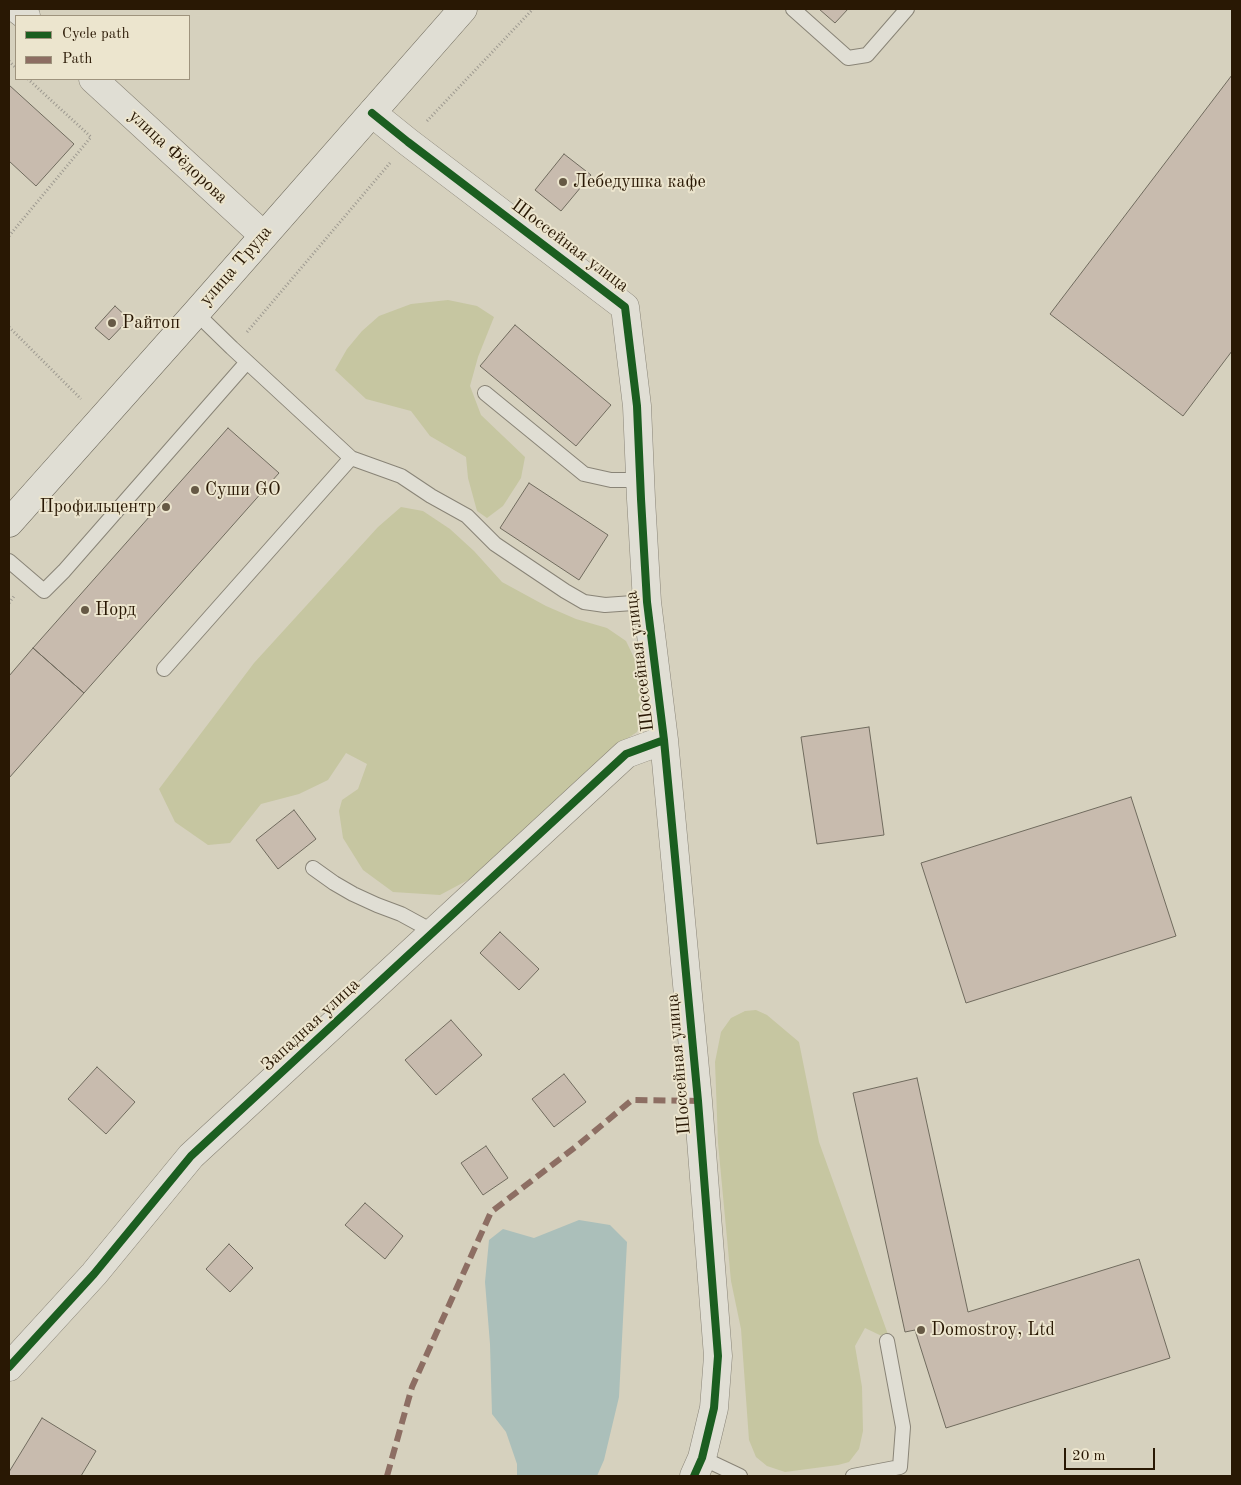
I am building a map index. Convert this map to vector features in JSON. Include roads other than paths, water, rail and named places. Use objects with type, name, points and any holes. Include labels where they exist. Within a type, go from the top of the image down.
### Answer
[{"type":"street","name":"улица Труда","points":[[9,523],[463,9]]},
{"type":"street","name":"улица Фёдорова","points":[[94,80],[263,235]]},
{"type":"street","name":"Шоссейная улица","points":[[372,113],[625,307],[637,406],[647,602],[664,740],[698,1101],[718,1356],[714,1408],[698,1467]]},
{"type":"street","name":"Западная улица","points":[[9,1367],[94,1274],[191,1156],[626,754],[664,740]]},
{"type":"lane","points":[[793,9],[848,58],[867,55],[907,9]]},
{"type":"lane","points":[[196,313],[351,458],[401,476],[467,516],[495,544],[584,602],[605,605],[647,602]]},
{"type":"lane","points":[[9,562],[44,591],[64,571],[248,362]]},
{"type":"lane","points":[[485,393],[584,474],[611,480],[640,480]]},
{"type":"lane","points":[[164,669],[351,458]]},
{"type":"lane","points":[[313,868],[347,891],[401,914],[434,932]]},
{"type":"lane","points":[[853,1476],[900,1467],[904,1427],[887,1341]]},
{"type":"lane","points":[[698,1467],[740,1476]]},
{"type":"place","name":"Лебедушка кафе","points":[[563,182]]},
{"type":"place","name":"Райтоп","points":[[112,323]]},
{"type":"place","name":"Суши GO","points":[[195,490]]},
{"type":"place","name":"Профильцентр","points":[[166,507]]},
{"type":"place","name":"Норд","points":[[85,610]]},
{"type":"place","name":"Domostroy, Ltd","points":[[921,1330]]}]
